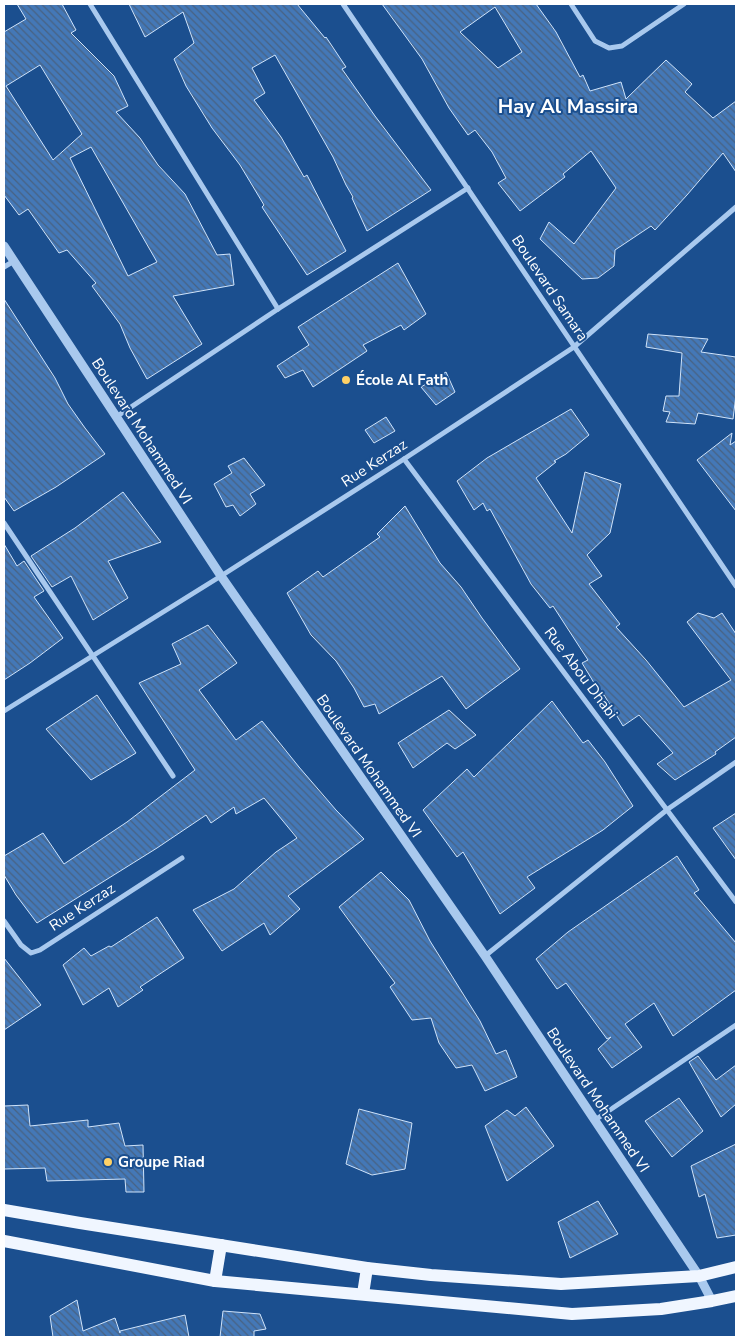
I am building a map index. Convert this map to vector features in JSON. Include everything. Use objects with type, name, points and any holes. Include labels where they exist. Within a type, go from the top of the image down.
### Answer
[{"type":"main road","points":[[4,1210],[80,1224],[367,1268],[431,1275],[561,1284],[699,1276],[736,1267]]},
{"type":"main road","points":[[4,1241],[215,1281],[572,1314],[661,1309],[736,1296]]},
{"type":"main road","points":[[215,1281],[221,1245]]},
{"type":"main road","points":[[363,1294],[367,1268]]},
{"type":"street","points":[[90,4],[278,309]]},
{"type":"street","name":"Boulevard Samara","points":[[343,4],[736,586]]},
{"type":"street","points":[[571,4],[595,41],[609,48],[622,46],[684,4]]},
{"type":"street","points":[[116,417],[278,309],[468,188]]},
{"type":"street","name":"Rue Kerzaz","points":[[4,711],[221,576],[574,347],[736,207]]},
{"type":"street","name":"Boulevard Mohammed VI","points":[[4,246],[221,576],[485,956],[699,1276],[712,1301]]},
{"type":"street","points":[[4,267],[14,261]]},
{"type":"street","name":"Rue Abou Dhabi","points":[[404,459],[736,902]]},
{"type":"street","points":[[4,523],[173,776]]},
{"type":"street","points":[[485,956],[668,809],[736,762]]},
{"type":"street","name":"Rue Kerzaz","points":[[4,921],[21,945],[31,953],[40,950],[182,858]]},
{"type":"street","points":[[594,1120],[736,1025]]},
{"type":"building","points":[[17,4],[62,4],[76,30],[71,33],[114,76],[128,106],[116,112],[140,138],[158,165],[185,194],[217,255],[230,254],[234,285],[173,296],[202,344],[147,379],[130,348],[120,324],[92,286],[96,283],[67,250],[59,253],[28,209],[19,215],[4,195],[4,32],[26,19]],"holes":[[[40,65],[82,134],[53,160],[6,86]],[[91,147],[157,262],[128,276],[70,158]]]},
{"type":"building","points":[[129,4],[297,4],[326,37],[346,67],[342,69],[431,190],[367,231],[333,157],[275,55],[252,68],[265,93],[254,100],[281,137],[304,177],[307,175],[346,251],[307,275],[262,207],[264,205],[240,165],[212,128],[186,86],[174,59],[194,43],[183,12],[145,37]]},
{"type":"building","points":[[382,4],[536,4],[556,32],[580,77],[583,75],[590,91],[621,82],[626,99],[666,60],[692,84],[685,92],[713,118],[736,101],[736,172],[723,153],[655,230],[651,226],[615,250],[614,266],[598,278],[582,279],[540,239],[549,222],[574,244],[616,188],[591,151],[563,174],[565,177],[520,211],[498,183],[506,178],[492,152],[475,130],[468,135],[449,108],[422,59]],"holes":[[[495,7],[522,52],[498,68],[460,32]]]},
{"type":"building","points":[[398,263],[426,314],[404,330],[401,325],[363,345],[367,351],[313,387],[303,370],[285,378],[277,366],[309,345],[298,327]]},
{"type":"building","points":[[4,299],[55,378],[68,404],[105,454],[56,487],[14,511],[4,497]]},
{"type":"building","points":[[648,334],[708,339],[701,352],[736,357],[736,395],[733,419],[698,413],[695,424],[666,422],[670,412],[663,411],[666,396],[679,396],[682,353],[646,347]]},
{"type":"building","points":[[446,372],[455,392],[436,405],[421,387]]},
{"type":"building","points":[[571,409],[589,435],[566,454],[554,461],[556,462],[536,478],[572,533],[585,472],[621,484],[610,533],[587,555],[602,576],[589,584],[620,624],[616,627],[684,707],[731,680],[687,622],[698,613],[714,618],[722,613],[736,634],[736,737],[715,752],[716,754],[675,780],[657,764],[673,753],[639,715],[623,726],[582,663],[588,660],[553,606],[550,608],[531,584],[490,509],[487,511],[483,503],[474,510],[457,481],[487,458]]},
{"type":"building","points":[[386,417],[395,431],[374,443],[365,430]]},
{"type":"building","points":[[732,433],[730,445],[736,441],[736,511],[697,460]]},
{"type":"building","points":[[244,458],[265,485],[250,494],[256,504],[240,516],[233,505],[226,507],[214,484],[232,473],[228,466]]},
{"type":"building","points":[[123,492],[161,542],[108,561],[128,598],[93,620],[71,576],[52,587],[31,556],[75,528]]},
{"type":"building","points":[[405,506],[440,563],[461,587],[520,669],[466,709],[442,676],[379,714],[375,704],[364,707],[336,661],[311,635],[287,593],[318,571],[323,577],[380,537],[377,534]]},
{"type":"building","points":[[4,544],[17,566],[24,561],[44,591],[34,597],[63,638],[4,680]]},
{"type":"building","points":[[208,625],[237,663],[199,690],[236,740],[262,721],[336,810],[364,839],[288,896],[300,909],[270,935],[264,923],[222,951],[193,910],[234,889],[276,852],[297,838],[264,798],[236,814],[234,807],[211,823],[206,815],[37,923],[4,875],[4,856],[43,833],[64,864],[127,822],[195,770],[139,683],[181,664],[172,644]]},
{"type":"building","points":[[97,695],[136,753],[91,780],[46,729]]},
{"type":"building","points":[[552,701],[583,743],[588,740],[605,762],[633,806],[603,830],[527,877],[535,888],[500,914],[463,852],[457,857],[423,810],[467,769],[474,777]]},
{"type":"building","points":[[449,710],[476,735],[455,749],[447,743],[413,768],[398,743]]},
{"type":"building","points":[[736,813],[736,860],[713,828]]},
{"type":"building","points":[[677,856],[699,890],[694,893],[736,943],[736,990],[673,1036],[654,1003],[625,1024],[642,1047],[612,1068],[598,1049],[611,1037],[607,1039],[566,983],[557,989],[536,959],[568,932]]},
{"type":"building","points":[[381,872],[409,900],[430,941],[480,1021],[496,1054],[506,1050],[517,1077],[485,1091],[472,1065],[456,1068],[439,1043],[431,1018],[412,1020],[390,987],[395,983],[339,907]]},
{"type":"building","points":[[157,917],[184,958],[140,987],[143,990],[118,1007],[109,988],[83,1005],[63,965],[84,948],[91,956],[109,946],[111,947]]},
{"type":"building","points":[[4,958],[41,1005],[4,1030]]},
{"type":"building","points":[[698,1056],[716,1080],[736,1065],[736,1104],[721,1117],[689,1062]]},
{"type":"building","points":[[679,1098],[703,1131],[672,1157],[645,1121]]},
{"type":"building","points":[[28,1105],[30,1126],[88,1120],[88,1127],[119,1123],[125,1146],[143,1145],[144,1192],[126,1192],[125,1179],[47,1181],[45,1168],[4,1169],[4,1106]]},
{"type":"building","points":[[526,1107],[554,1146],[507,1181],[485,1126],[507,1110],[515,1116]]},
{"type":"building","points":[[359,1109],[412,1123],[405,1169],[372,1175],[346,1164]]},
{"type":"building","points":[[736,1144],[736,1235],[717,1238],[705,1194],[699,1197],[691,1166]]},
{"type":"building","points":[[598,1201],[618,1234],[570,1258],[558,1222]]},
{"type":"building","points":[[77,1300],[83,1331],[115,1318],[120,1333],[120,1331],[185,1315],[189,1337],[53,1337],[50,1316]]},
{"type":"building","points":[[223,1311],[260,1314],[266,1329],[254,1331],[254,1337],[220,1337]]},
{"type":"place","name":"École Al Fath","points":[[346,380]]},
{"type":"place","name":"Groupe Riad","points":[[108,1162]]},
{"type":"district","name":"Hay Al Massira","points":[[568,106]]}]
